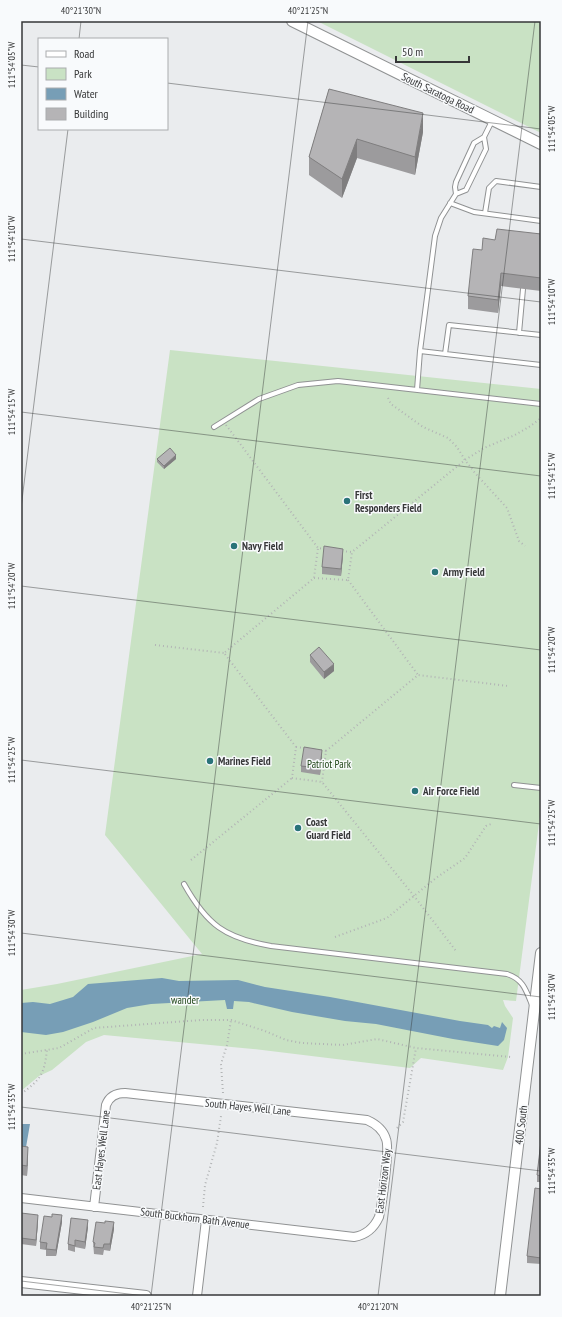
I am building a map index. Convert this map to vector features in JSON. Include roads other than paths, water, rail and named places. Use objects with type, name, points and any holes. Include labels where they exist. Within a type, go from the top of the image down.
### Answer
[{"type":"street","name":"South Saratoga Road","points":[[292,21],[541,144]]},
{"type":"street","name":"400 South","points":[[500,1296],[538,1011],[541,953]]},
{"type":"street","name":"South Hayes Well Lane","points":[[113,1096],[118,1093],[125,1093],[361,1120],[372,1122],[381,1129]]},
{"type":"street","name":"East Hayes Well Lane","points":[[94,1207],[106,1105],[108,1100],[113,1096]]},
{"type":"street","name":"East Horizon Way","points":[[368,1231],[376,1223],[381,1211],[388,1145],[381,1129]]},
{"type":"street","name":"South Buckhorn Bath Avenue","points":[[21,1198],[354,1237],[368,1231]]},
{"type":"street","points":[[197,1296],[206,1220]]},
{"type":"street","points":[[21,1282],[146,1296]]},
{"type":"lane","points":[[456,194],[456,182],[474,143],[484,137],[493,120]]},
{"type":"lane","points":[[417,390],[420,351],[436,236],[441,218],[456,194],[466,190],[486,149],[484,137]]},
{"type":"lane","points":[[485,213],[489,188],[496,181],[541,187]]},
{"type":"lane","points":[[450,203],[474,212],[541,221]]},
{"type":"lane","points":[[519,332],[523,289]]},
{"type":"lane","points":[[445,354],[449,326],[541,335]]},
{"type":"lane","points":[[420,351],[541,365]]},
{"type":"lane","points":[[214,427],[259,399],[298,385],[338,380],[541,404]]},
{"type":"lane","points":[[514,785],[541,788]]},
{"type":"lane","points":[[184,884],[194,901],[208,919],[235,937],[254,943],[492,972],[516,977],[522,984],[538,1011]]},
{"type":"water","points":[[162,978],[179,981],[238,980],[265,987],[488,1025],[492,1028],[494,1026],[500,1028],[502,1022],[507,1028],[504,1040],[498,1046],[376,1024],[345,1021],[292,1012],[249,1002],[234,1001],[233,1009],[227,1009],[225,1000],[151,1004],[127,1008],[63,1032],[46,1035],[21,1032],[21,1003],[33,1002],[50,1004],[73,997],[88,984]]},
{"type":"water","points":[[21,1124],[30,1124],[25,1153],[21,1153]]},
{"type":"place","name":"First Responders Field","points":[[347,501]]},
{"type":"place","name":"Navy Field","points":[[234,546]]},
{"type":"place","name":"Army Field","points":[[435,572]]},
{"type":"place","name":"Marines Field","points":[[210,761]]},
{"type":"place","name":"Air Force Field","points":[[415,791]]},
{"type":"place","name":"Coast Guard Field","points":[[298,828]]},
{"type":"park label","name":"Patriot Park","points":[[329,764]]},
{"type":"park label","name":"wander","points":[[185,1000]]}]
